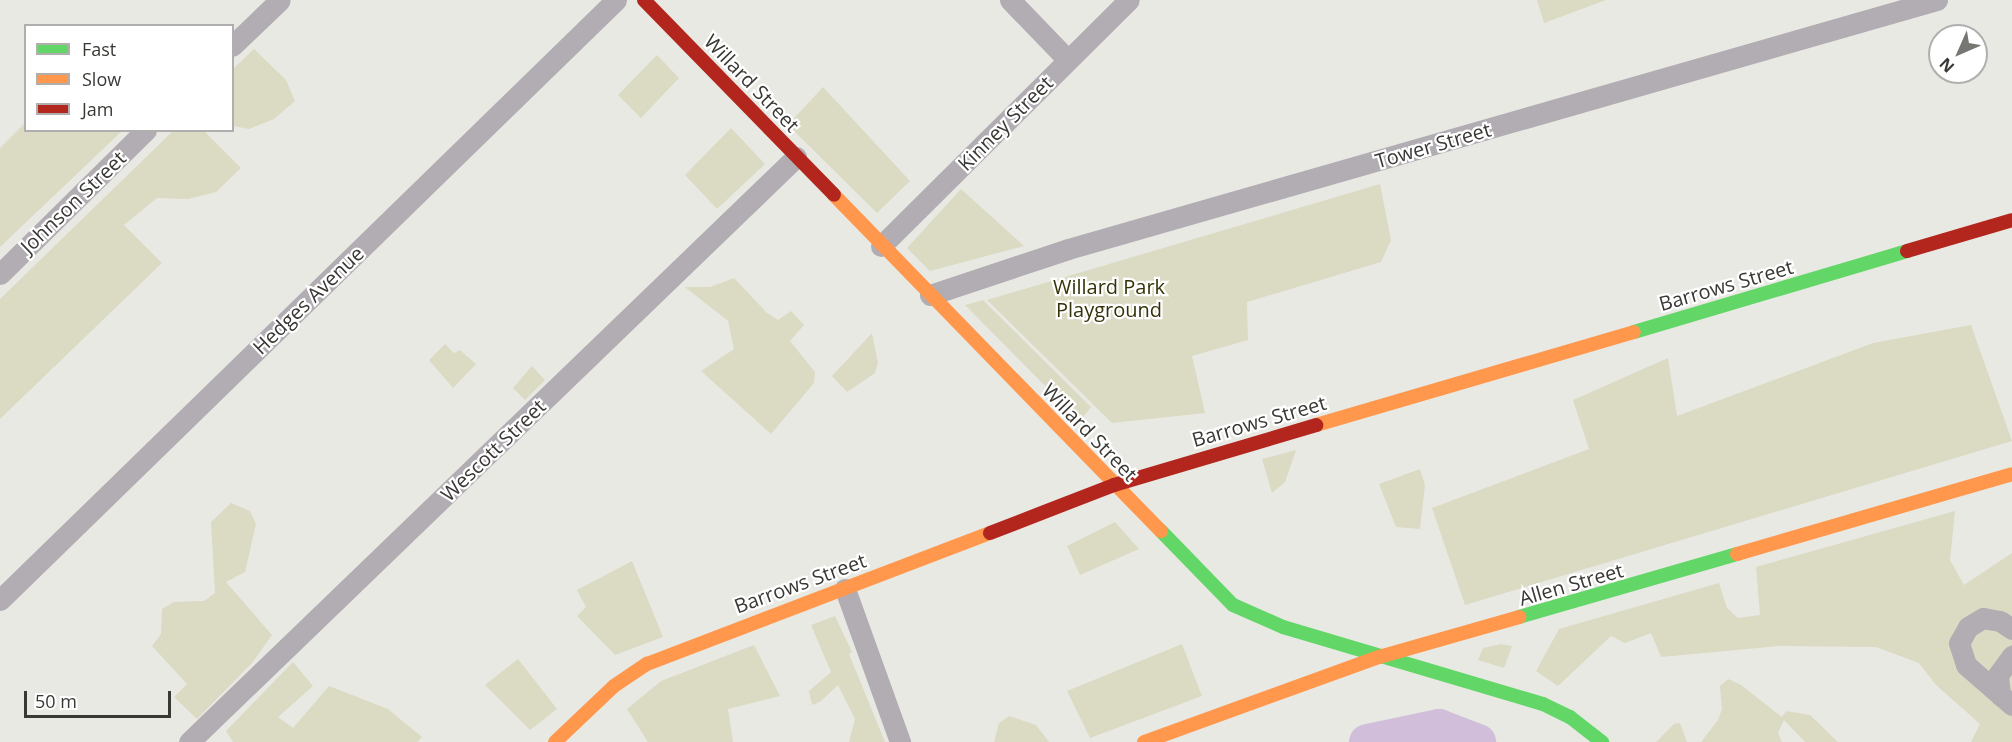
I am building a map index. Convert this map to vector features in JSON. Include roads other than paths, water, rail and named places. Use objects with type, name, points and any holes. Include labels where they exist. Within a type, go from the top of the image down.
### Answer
[{"type":"street","points":[[234,44],[280,0]]},
{"type":"street","name":"Hedges Avenue","points":[[0,600],[616,0]]},
{"type":"street","name":"Willard Street","points":[[644,0],[1233,605],[1283,627],[1543,704],[1570,717],[1602,742]]},
{"type":"street","points":[[1010,0],[1068,60]]},
{"type":"street","name":"Kinney Street","points":[[881,246],[1128,0]]},
{"type":"street","name":"Tower Street","points":[[930,295],[1068,249],[1937,0]]},
{"type":"street","name":"Johnson Street","points":[[0,274],[144,132]]},
{"type":"street","name":"Wescott Street","points":[[189,742],[796,157]]},
{"type":"street","name":"Barrows Street","points":[[555,742],[614,686],[647,664],[730,629],[845,589],[1114,485],[2012,220]]},
{"type":"street","name":"Allen Street","points":[[1144,742],[1379,657],[2012,474]]},
{"type":"street","points":[[845,589],[900,742]]},
{"type":"street","points":[[2006,700],[1966,665],[1959,643],[1968,627],[1983,618],[2000,621],[2012,629]]},
{"type":"street","points":[[2006,700],[1998,675],[2012,656]]},
{"type":"waterway","points":[[1367,742],[1439,727],[1478,742]]},
{"type":"park label","name":"Willard Park Playground","points":[[1109,298]]}]
